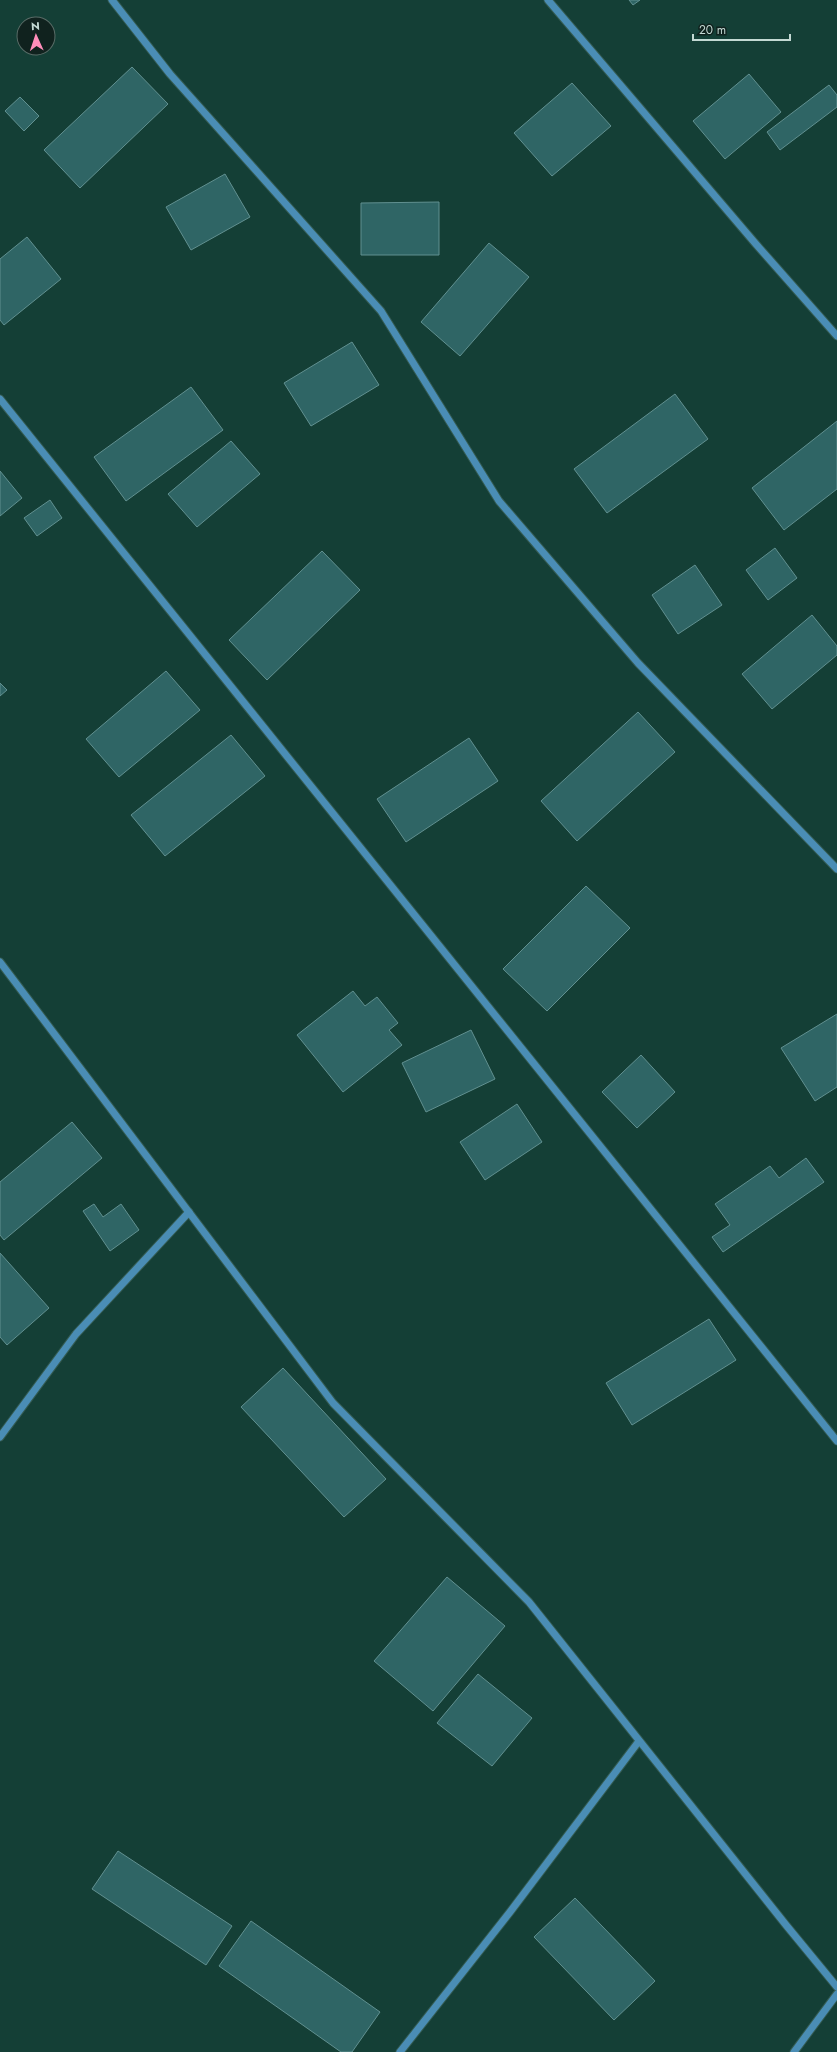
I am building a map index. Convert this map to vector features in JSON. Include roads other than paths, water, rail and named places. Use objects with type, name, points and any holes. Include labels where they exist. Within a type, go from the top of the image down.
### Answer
[{"type":"street","points":[[112,0],[170,74],[381,311],[499,501],[638,663],[837,869]]},
{"type":"street","points":[[548,0],[755,243],[837,336]]},
{"type":"street","points":[[0,399],[837,1441]]},
{"type":"street","points":[[0,962],[333,1402],[529,1602],[837,1987]]},
{"type":"street","points":[[0,1437],[76,1334],[189,1212]]},
{"type":"street","points":[[400,2052],[510,1912],[639,1741]]},
{"type":"street","points":[[794,2052],[837,1994]]}]
